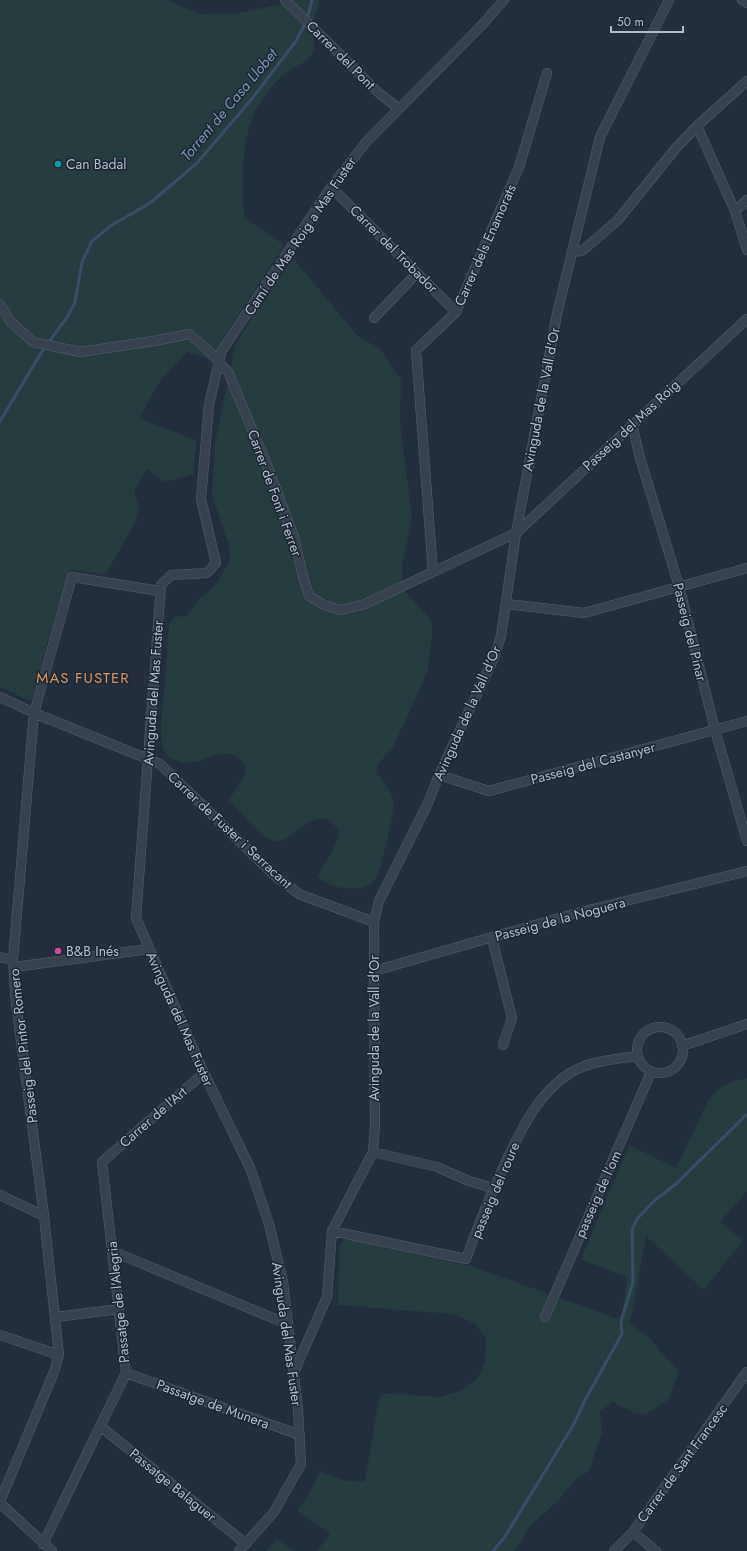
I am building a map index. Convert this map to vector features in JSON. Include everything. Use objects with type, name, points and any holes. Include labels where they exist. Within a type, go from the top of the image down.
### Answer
[{"type":"street","name":"Carrer del Pont","points":[[286,0],[380,94],[398,108]]},
{"type":"street","name":"Camí de Mas Roig a Mas Fuster","points":[[160,591],[161,585],[171,575],[207,573],[216,563],[201,499],[209,405],[221,352],[331,187],[367,141],[398,108],[482,25],[504,0]]},
{"type":"street","name":"Avinguda de la Vall d'Or","points":[[293,1373],[327,1297],[332,1231],[373,1152],[375,1125],[374,922],[379,901],[428,803],[439,775],[494,658],[501,636],[516,533],[557,314],[600,137],[669,0]]},
{"type":"street","points":[[742,0],[747,3]]},
{"type":"street","name":"Carrer dels Enamorats","points":[[432,572],[416,350],[456,312],[519,167],[547,73]]},
{"type":"street","points":[[572,252],[582,251],[618,220],[676,148],[697,126],[747,81]]},
{"type":"street","points":[[697,126],[735,211],[747,250]]},
{"type":"street","name":"Carrer del Trobador","points":[[331,187],[456,312]]},
{"type":"street","points":[[735,211],[747,200]]},
{"type":"street","points":[[374,318],[417,274]]},
{"type":"street","points":[[0,304],[10,321],[33,342],[80,352],[154,341],[189,334],[219,361]]},
{"type":"street","name":"Passeig del Mas Roig","points":[[516,533],[747,318]]},
{"type":"street","name":"Carrer de Font i Ferrer","points":[[219,361],[228,372],[267,465],[294,537],[303,577],[310,596],[324,605],[341,610],[365,604],[516,533]]},
{"type":"street","name":"Passeig del Pinar","points":[[632,424],[640,458],[679,586],[715,730],[747,841]]},
{"type":"street","points":[[506,604],[584,613],[747,568]]},
{"type":"street","name":"Passeig del Pintor Romero","points":[[0,1502],[54,1372],[59,1355],[44,1216],[16,1004],[13,964],[34,713],[72,577],[160,591]]},
{"type":"street","name":"Avinguda del Mas Fuster","points":[[160,591],[136,918],[204,1072],[251,1170],[269,1224],[282,1282],[300,1435],[302,1464],[274,1512],[239,1551]]},
{"type":"street","name":"Carrer de Fuster i Serracant","points":[[0,697],[34,713],[160,764],[274,875],[299,894],[374,922]]},
{"type":"street","name":"Passeig del Castanyer","points":[[439,775],[489,791],[747,721]]},
{"type":"street","name":"Passeig de la Noguera","points":[[374,971],[573,914],[747,871]]},
{"type":"street","points":[[492,938],[512,1018],[503,1045]]},
{"type":"street","points":[[0,957],[13,964],[149,949]]},
{"type":"street","points":[[682,1046],[747,1024]]},
{"type":"street","points":[[654,1028],[668,1029],[675,1033],[682,1046],[680,1061],[673,1069],[666,1072],[651,1072],[645,1068],[638,1056],[637,1048],[640,1040],[647,1031],[654,1028]]},
{"type":"street","name":"passeig del roure","points":[[332,1231],[466,1259],[493,1188],[534,1107],[549,1090],[571,1072],[586,1066],[638,1056]]},
{"type":"street","name":"Carrer de l'Art","points":[[102,1162],[204,1072]]},
{"type":"street","name":"passeig de l'om","points":[[545,1317],[651,1072]]},
{"type":"street","points":[[373,1152],[438,1167],[469,1181],[493,1188]]},
{"type":"street","name":"Passatge de l'Alegria","points":[[43,1544],[126,1373],[102,1162]]},
{"type":"street","points":[[0,1195],[44,1216]]},
{"type":"street","points":[[112,1251],[287,1324]]},
{"type":"street","points":[[56,1317],[119,1309]]},
{"type":"street","points":[[0,1335],[59,1355]]},
{"type":"street","name":"Carrer de Sant Francesc","points":[[614,1551],[633,1532],[747,1372]]},
{"type":"street","name":"Passatge de Munera","points":[[126,1373],[300,1435]]},
{"type":"street","name":"Passatge Balaguer","points":[[100,1426],[246,1544]]},
{"type":"street","points":[[0,1502],[52,1551]]},
{"type":"street","points":[[633,1532],[656,1551]]},
{"type":"green space","points":[[0,0],[167,0],[200,14],[241,13],[280,4],[282,0],[319,0],[312,26],[314,45],[310,56],[307,60],[286,73],[270,88],[258,106],[252,119],[245,147],[243,175],[244,217],[284,245],[224,337],[214,360],[187,352],[160,381],[140,417],[153,424],[196,440],[194,474],[164,482],[147,469],[134,491],[139,509],[136,521],[106,574],[70,570],[31,701],[0,687]]},
{"type":"green space","points":[[293,258],[357,335],[380,349],[401,380],[400,424],[412,518],[402,564],[402,572],[405,592],[429,617],[432,626],[428,670],[392,749],[378,764],[376,772],[390,791],[394,804],[378,875],[373,883],[365,887],[358,888],[333,886],[323,881],[318,876],[333,849],[339,831],[330,822],[322,819],[314,820],[282,840],[275,841],[269,839],[250,824],[229,800],[244,776],[246,768],[239,759],[231,754],[222,754],[196,762],[187,763],[176,761],[165,753],[161,739],[169,625],[174,617],[186,616],[201,597],[217,583],[229,562],[230,553],[228,542],[213,499],[212,490],[215,443],[235,346],[255,312]]},
{"type":"green space","points":[[747,1078],[747,1191],[720,1222],[743,1240],[704,1290],[646,1236],[630,1324],[650,1338],[679,1371],[668,1400],[646,1414],[635,1413],[613,1402],[600,1411],[602,1433],[589,1471],[575,1480],[558,1501],[527,1529],[521,1543],[514,1551],[317,1551],[330,1534],[297,1510],[308,1496],[320,1471],[342,1479],[365,1481],[381,1393],[439,1397],[461,1391],[478,1378],[485,1363],[486,1338],[474,1323],[453,1314],[338,1305],[339,1246],[345,1239],[471,1266],[621,1320],[628,1278],[581,1259],[629,1145],[676,1168],[708,1101],[716,1090],[734,1081]]},
{"type":"green space","points":[[277,1539],[295,1551],[266,1551]]},
{"type":"waterway","name":"Torrent de Casa Llobet","points":[[0,421],[43,350],[68,316],[75,302],[82,262],[92,241],[112,225],[150,203],[197,163],[251,100],[296,41],[307,20],[312,0]]},
{"type":"waterway","points":[[493,1551],[504,1538],[574,1424],[585,1400],[622,1334],[621,1321],[633,1282],[632,1230],[637,1219],[654,1201],[676,1184],[747,1114]]},
{"type":"place","name":"Can Badal","points":[[58,164]]},
{"type":"place","name":"B&B Inés","points":[[58,951]]},
{"type":"district","name":"MAS FUSTER","points":[[83,678]]}]
